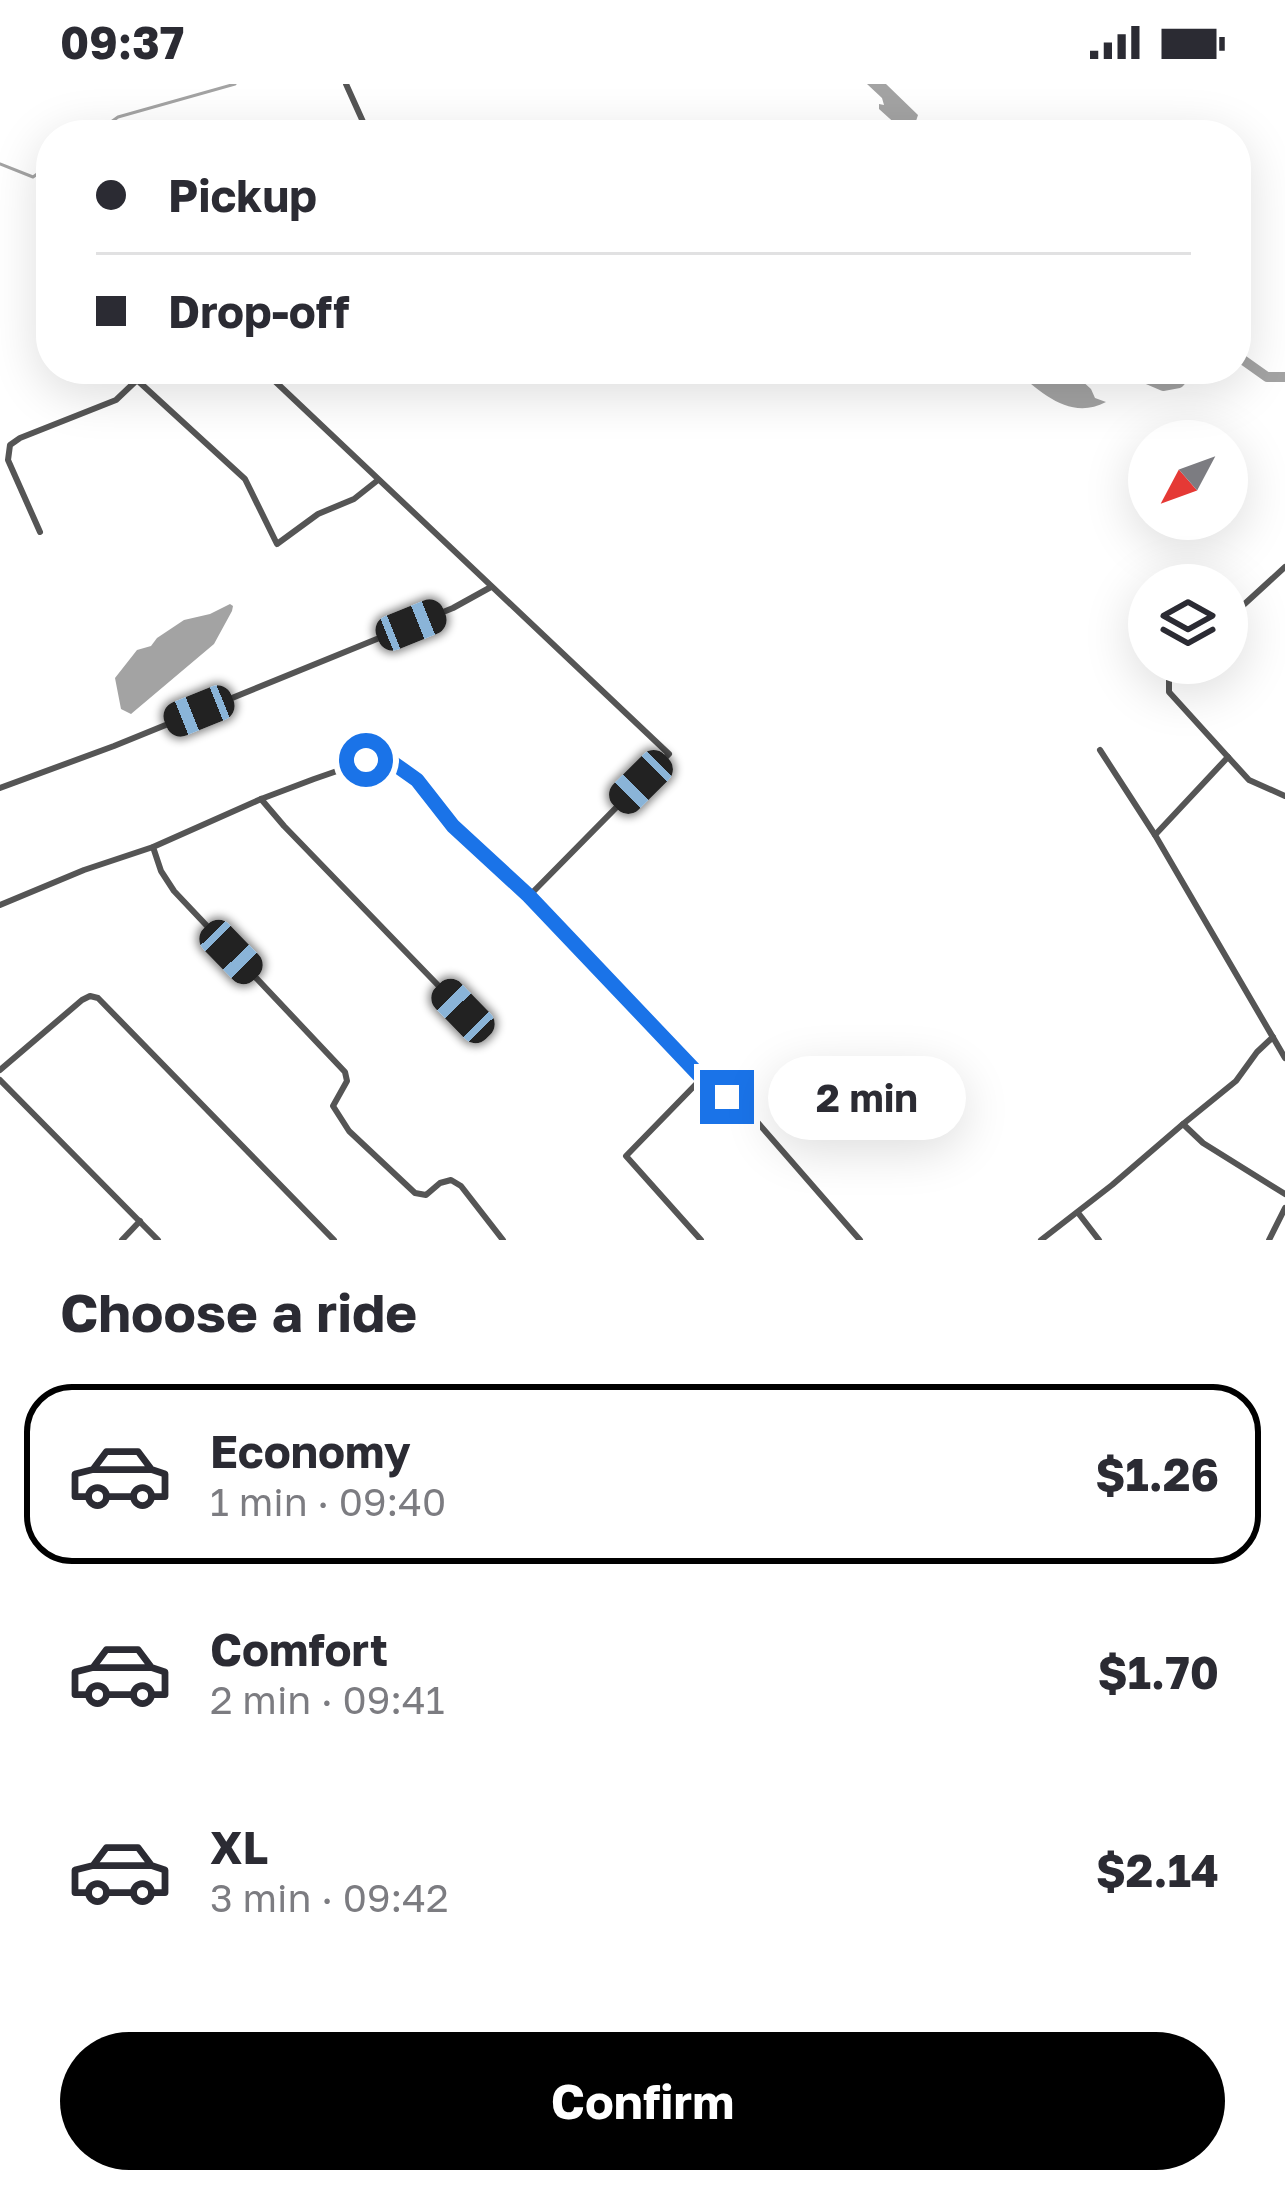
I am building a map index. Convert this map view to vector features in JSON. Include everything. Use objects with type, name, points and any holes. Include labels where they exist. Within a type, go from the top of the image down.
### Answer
[{"type":"street","points":[[346,84],[362,120]]},
{"type":"street","points":[[40,532],[8,460],[10,445],[116,400],[132,384]]},
{"type":"street","points":[[140,384],[245,479],[277,544],[379,479]]},
{"type":"street","points":[[278,384],[669,754],[529,896]]},
{"type":"street","points":[[1248,601],[1285,567]]},
{"type":"street","points":[[0,788],[390,634],[491,587]]},
{"type":"street","points":[[1169,684],[1169,692],[1249,780],[1285,796]]},
{"type":"street","points":[[1100,751],[1285,1058]]},
{"type":"street","points":[[1155,836],[1228,758]]},
{"type":"street","points":[[0,905],[366,760],[393,763],[417,780],[453,826],[529,896],[702,1078],[752,1116],[860,1240]]},
{"type":"street","points":[[261,799],[463,1011]]},
{"type":"street","points":[[153,847],[174,891],[344,1072],[346,1082],[333,1106],[349,1131],[415,1193],[426,1195],[451,1180],[461,1186],[503,1240]]},
{"type":"street","points":[[0,1070],[82,1000],[98,998],[334,1240]]},
{"type":"street","points":[[1041,1240],[1236,1081],[1273,1037]]},
{"type":"street","points":[[700,1240],[626,1156],[702,1078]]},
{"type":"street","points":[[0,1080],[158,1240]]},
{"type":"street","points":[[1183,1124],[1203,1143],[1285,1194]]},
{"type":"street","points":[[1269,1240],[1285,1208]]},
{"type":"street","points":[[1078,1214],[1099,1240]]},
{"type":"street","points":[[122,1240],[140,1221]]},
{"type":"shaded area","points":[[867,84],[886,84],[918,115],[916,120],[891,120],[879,109],[879,104],[884,105]]},
{"type":"shaded area","points":[[1032,384],[1086,384],[1095,398],[1106,402],[1080,408],[1045,395]]},
{"type":"shaded area","points":[[230,604],[232,611],[214,644],[131,714],[121,709],[115,678],[137,650],[151,646],[184,620]]},
{"type":"waterway","points":[[114,120],[235,84]]},
{"type":"waterway","points":[[0,164],[36,175]]},
{"type":"waterway","points":[[1251,366],[1267,377],[1285,377]]},
{"type":"waterway","points":[[1158,384],[1174,384]]},
{"type":"route","points":[[366,760],[393,763],[417,780],[453,826],[529,896],[702,1078],[727,1097]]}]
